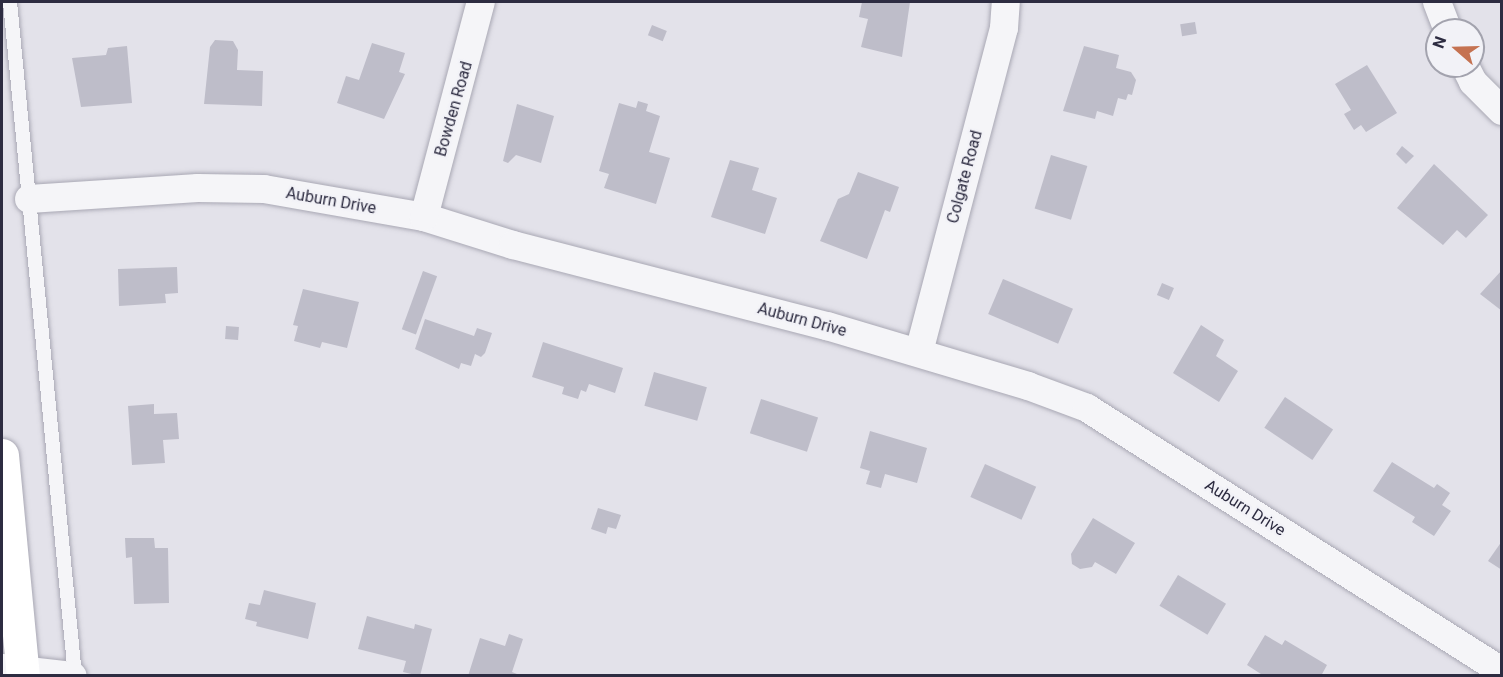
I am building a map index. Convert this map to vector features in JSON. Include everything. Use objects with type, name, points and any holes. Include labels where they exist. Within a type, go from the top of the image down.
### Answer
[{"type":"main road","points":[[2,455],[16,672]]},
{"type":"street","name":"Bowden Road","points":[[424,217],[481,2]]},
{"type":"street","name":"Colgate Road","points":[[919,352],[1004,28],[1006,2]]},
{"type":"street","points":[[1437,2],[1443,18]]},
{"type":"street","points":[[1471,78],[1502,111]]},
{"type":"street","name":"Auburn Drive","points":[[29,199],[198,188],[264,189],[424,217],[513,245],[919,352],[1087,408],[1502,671]]},
{"type":"street","points":[[16,672],[74,675]]},
{"type":"lane","points":[[10,2],[74,675]]},
{"type":"building","points":[[862,2],[910,2],[902,57],[861,47],[868,19],[859,17]]},
{"type":"building","points":[[1195,22],[1197,34],[1182,36],[1180,24]]},
{"type":"building","points":[[652,25],[667,31],[663,41],[648,35]]},
{"type":"building","points":[[215,40],[233,41],[238,50],[237,70],[263,71],[262,106],[204,104],[210,47]]},
{"type":"building","points":[[372,43],[405,53],[399,72],[405,74],[384,119],[337,103],[346,76],[359,80]]},
{"type":"building","points":[[127,46],[132,103],[81,107],[72,58],[106,55],[108,48]]},
{"type":"building","points":[[1084,46],[1119,55],[1116,68],[1131,72],[1136,80],[1132,95],[1128,94],[1126,100],[1118,98],[1113,116],[1097,111],[1095,119],[1063,111]]},
{"type":"building","points":[[1367,65],[1397,113],[1366,132],[1361,125],[1354,130],[1344,114],[1351,110],[1335,84]]},
{"type":"building","points":[[638,101],[648,104],[646,111],[660,116],[649,152],[670,158],[656,204],[604,188],[609,174],[599,171],[619,103],[636,108]]},
{"type":"building","points":[[517,104],[554,116],[541,163],[516,155],[508,163],[503,161]]},
{"type":"building","points":[[1402,146],[1414,156],[1406,164],[1396,154]]},
{"type":"building","points":[[1051,155],[1087,166],[1071,220],[1035,209]]},
{"type":"building","points":[[730,160],[759,168],[752,190],[777,198],[765,234],[711,217]]},
{"type":"building","points":[[1434,164],[1488,215],[1466,238],[1457,230],[1443,245],[1397,208]]},
{"type":"building","points":[[858,172],[899,187],[890,212],[885,210],[867,259],[820,241],[838,199],[849,194]]},
{"type":"building","points":[[177,267],[178,293],[165,294],[166,303],[119,306],[118,269]]},
{"type":"building","points":[[1502,270],[1502,311],[1480,294]]},
{"type":"building","points":[[423,271],[437,276],[416,334],[402,329]]},
{"type":"building","points":[[1003,279],[1073,309],[1058,344],[988,314]]},
{"type":"building","points":[[1162,283],[1174,288],[1169,300],[1157,295]]},
{"type":"building","points":[[303,289],[359,302],[347,348],[322,342],[320,348],[294,341],[298,326],[293,325]]},
{"type":"building","points":[[425,319],[474,336],[477,328],[492,333],[485,353],[481,357],[475,354],[471,366],[461,363],[459,369],[415,349]]},
{"type":"building","points":[[1201,325],[1224,340],[1216,356],[1238,371],[1219,402],[1173,373]]},
{"type":"building","points":[[226,326],[239,327],[238,340],[225,339]]},
{"type":"building","points":[[543,342],[623,368],[615,393],[589,384],[586,392],[581,390],[578,399],[562,394],[564,387],[532,377]]},
{"type":"building","points":[[654,372],[707,387],[697,421],[644,406]]},
{"type":"building","points":[[1285,397],[1333,429],[1312,460],[1264,428]]},
{"type":"building","points":[[761,399],[818,418],[807,452],[750,433]]},
{"type":"building","points":[[154,404],[154,414],[177,413],[179,439],[163,440],[165,463],[132,465],[128,406]]},
{"type":"building","points":[[870,431],[927,448],[917,483],[885,474],[881,488],[866,484],[870,471],[860,468]]},
{"type":"building","points":[[1392,462],[1434,488],[1437,484],[1450,493],[1442,505],[1451,511],[1434,536],[1412,522],[1415,517],[1373,491]]},
{"type":"building","points":[[985,464],[1036,487],[1022,520],[970,497]]},
{"type":"building","points":[[598,508],[621,515],[616,529],[608,527],[606,534],[591,529]]},
{"type":"building","points":[[1093,518],[1135,543],[1116,574],[1095,562],[1092,567],[1080,569],[1072,564],[1071,554]]},
{"type":"building","points":[[125,538],[154,538],[155,548],[168,548],[169,603],[134,604],[132,557],[126,558]]},
{"type":"building","points":[[1502,541],[1502,570],[1488,561]]},
{"type":"building","points":[[1178,575],[1226,604],[1207,635],[1159,606]]},
{"type":"building","points":[[264,590],[316,603],[308,639],[256,626],[257,622],[245,619],[249,603],[260,605]]},
{"type":"building","points":[[367,616],[414,629],[415,624],[432,629],[420,676],[403,672],[406,661],[358,649]]},
{"type":"building","points":[[509,634],[523,639],[512,672],[522,676],[468,676],[480,638],[505,646]]},
{"type":"building","points":[[1265,635],[1282,645],[1285,640],[1327,665],[1321,676],[1264,676],[1247,665]]}]
